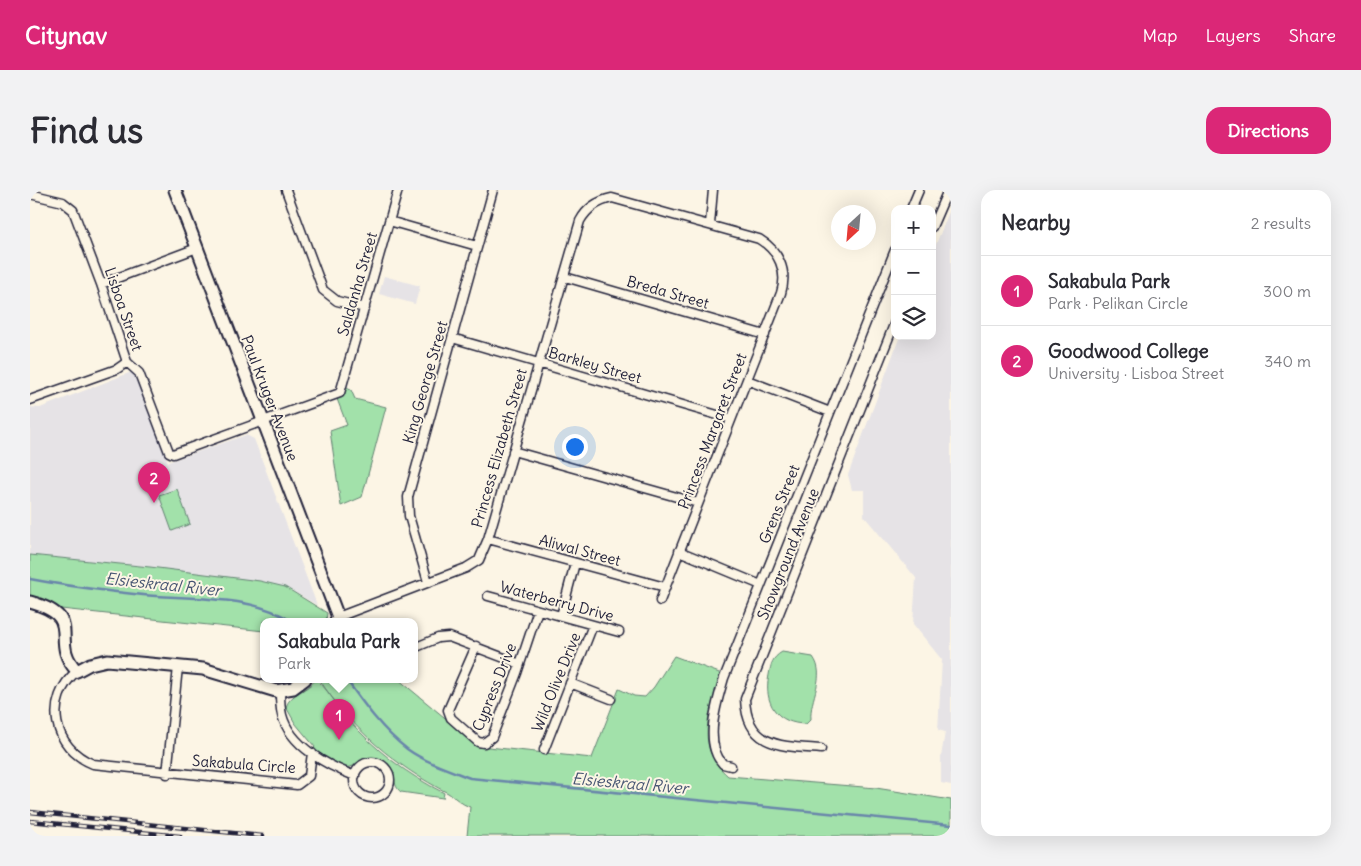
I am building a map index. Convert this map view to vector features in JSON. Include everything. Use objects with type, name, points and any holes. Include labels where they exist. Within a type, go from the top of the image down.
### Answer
[{"type":"street","name":"Paul Kruger Avenue","points":[[175,190],[337,618]]},
{"type":"street","points":[[286,190],[327,295],[337,301],[365,308]]},
{"type":"street","name":"Saldanha Street","points":[[263,422],[335,396],[343,386],[398,190]]},
{"type":"street","name":"King George Street","points":[[428,582],[409,516],[408,497],[493,190]]},
{"type":"street","points":[[710,224],[713,190]]},
{"type":"street","points":[[913,205],[919,190]]},
{"type":"street","points":[[936,218],[948,190]]},
{"type":"street","name":"Lisboa Street","points":[[30,194],[63,202],[73,210],[101,284],[127,362],[139,373],[169,452],[173,454],[263,422]]},
{"type":"street","name":"Princess Elizabeth Street","points":[[339,618],[479,560],[488,539],[580,221],[587,210],[596,203],[612,198],[710,224]]},
{"type":"street","points":[[389,221],[477,246]]},
{"type":"street","name":"Princess Margaret Street","points":[[660,601],[782,288],[783,270],[775,252],[766,243],[710,224]]},
{"type":"street","points":[[101,284],[197,248]]},
{"type":"street","name":"Grens Street","points":[[730,766],[722,763],[716,750],[713,722],[714,709],[724,678],[891,260]]},
{"type":"street","name":"Breda Street","points":[[564,276],[765,335]]},
{"type":"street","name":"Showground Avenue","points":[[821,749],[779,745],[764,739],[750,724],[747,717],[745,699],[891,332]]},
{"type":"street","name":"Barkley Street","points":[[452,338],[731,419]]},
{"type":"street","points":[[30,400],[39,399],[117,369],[127,362]]},
{"type":"street","points":[[747,380],[830,412]]},
{"type":"street","points":[[513,451],[698,503]]},
{"type":"street","name":"Aliwal Street","points":[[488,539],[666,587]]},
{"type":"street","points":[[680,552],[762,584]]},
{"type":"street","points":[[561,616],[575,563]]},
{"type":"street","name":"Waterberry Drive","points":[[488,596],[619,632]]},
{"type":"street","points":[[30,602],[50,608],[60,615],[64,625],[65,655],[77,671]]},
{"type":"street","name":"Cypress Drive","points":[[476,646],[448,710],[451,718],[478,742],[486,743],[492,737],[538,610]]},
{"type":"street","name":"Wild Olive Drive","points":[[544,750],[593,625]]},
{"type":"street","points":[[418,647],[444,637],[455,638],[520,664]]},
{"type":"street","name":"Sakabula Circle","points":[[103,660],[178,667],[215,671],[260,688],[280,691],[284,721],[294,737],[312,753],[309,776],[297,785],[167,774],[93,764],[82,760],[70,749],[56,725],[56,710],[62,690],[77,671],[103,660]]},
{"type":"street","points":[[167,774],[178,667]]},
{"type":"street","points":[[280,691],[301,683]]},
{"type":"street","points":[[570,683],[611,699]]},
{"type":"street","points":[[312,753],[335,768],[355,776]]},
{"type":"street","points":[[376,763],[388,771],[390,784],[383,794],[378,797],[366,797],[358,790],[355,776],[363,765],[376,763]]},
{"type":"shaded area","points":[[951,207],[951,785],[941,783],[941,757],[945,732],[938,730],[942,660],[913,624],[916,578],[864,516],[864,490],[852,490],[848,475],[899,340],[936,340],[936,244]]},
{"type":"shaded area","points":[[384,276],[420,286],[415,304],[379,294]]},
{"type":"shaded area","points":[[134,371],[168,462],[246,435],[254,439],[317,605],[285,587],[150,567],[30,555],[30,407],[40,408]]},
{"type":"green space","points":[[346,388],[351,390],[355,399],[386,407],[362,497],[341,506],[330,431],[347,425],[337,399]]},
{"type":"green space","points":[[177,489],[190,524],[172,531],[159,495]]},
{"type":"green space","points":[[30,555],[150,567],[260,581],[285,587],[327,613],[326,618],[260,618],[260,631],[61,609],[47,601],[30,597]]},
{"type":"green space","points":[[782,652],[813,657],[817,664],[818,680],[812,704],[811,719],[806,724],[796,723],[780,716],[770,703],[768,685],[770,668],[774,659]]},
{"type":"green space","points":[[674,656],[722,674],[709,715],[707,728],[711,752],[717,764],[728,776],[876,788],[951,800],[951,836],[467,836],[470,807],[410,771],[376,745],[346,714],[322,683],[403,683],[479,746],[592,758],[619,689],[634,696],[645,697],[654,687]]},
{"type":"green space","points":[[313,683],[320,683],[347,718],[369,741],[404,769],[444,793],[443,798],[401,792],[396,785],[391,767],[383,760],[372,758],[353,766],[343,767],[331,763],[313,749],[315,747],[295,723],[286,707],[291,698]]},
{"type":"waterway","name":"Elsieskraal River","points":[[30,579],[143,595],[240,602],[259,607],[285,618]]},
{"type":"waterway","name":"Elsieskraal River","points":[[349,683],[366,707],[398,742],[429,762],[470,778],[951,825]]},
{"type":"railway","points":[[30,812],[263,836]]},
{"type":"railway","points":[[30,821],[180,836]]},
{"type":"place","name":"Goodwood College","points":[[154,503]]},
{"type":"place","name":"Sakabula Park","points":[[339,740]]}]
